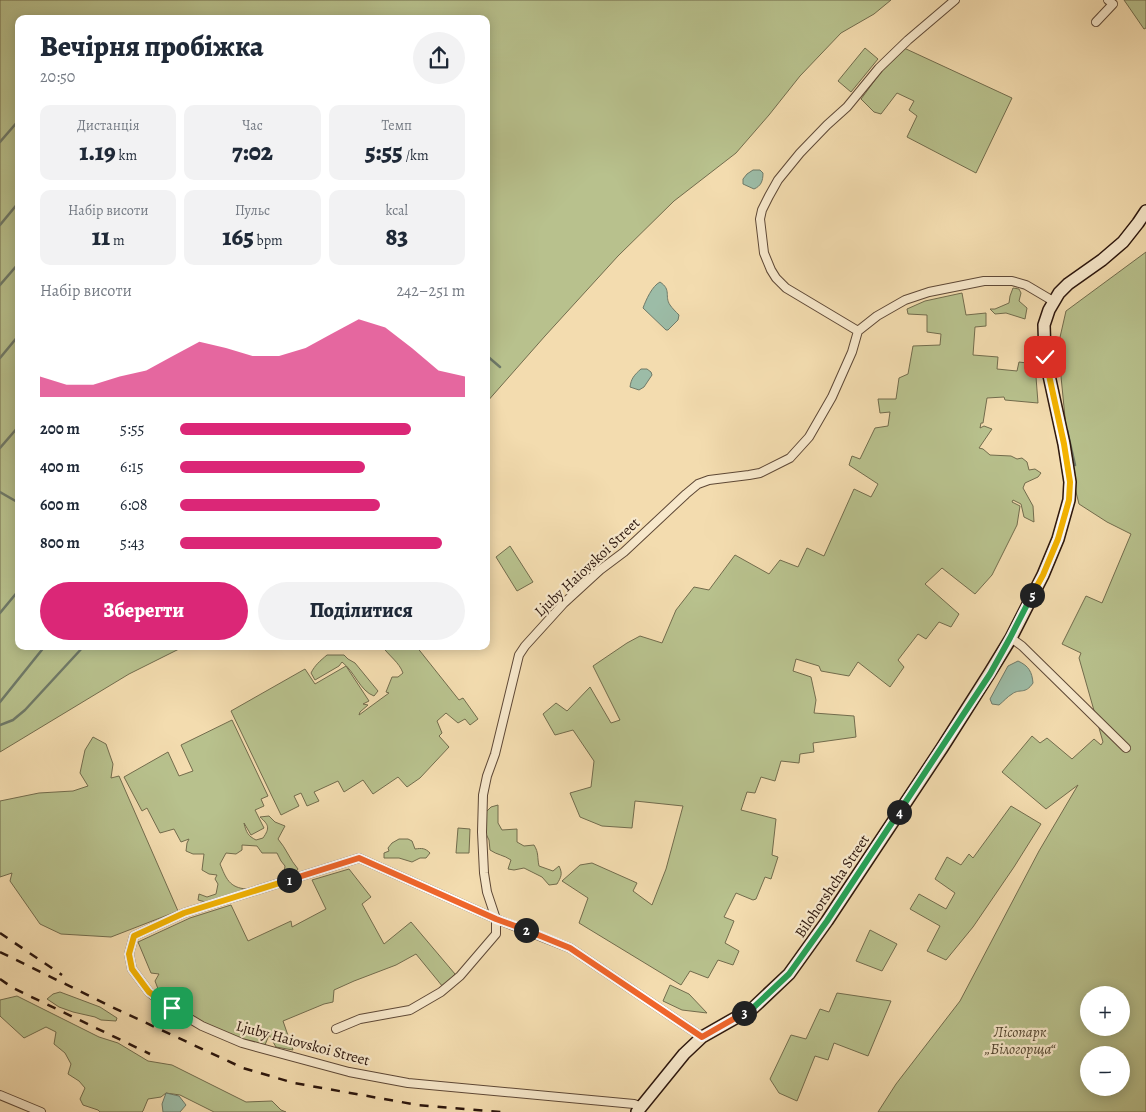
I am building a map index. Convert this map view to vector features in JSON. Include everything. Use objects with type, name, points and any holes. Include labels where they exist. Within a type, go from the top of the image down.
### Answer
[{"type":"street","points":[[955,0],[908,40],[880,68],[847,108],[800,153],[778,180],[762,210],[760,219],[764,253],[776,278],[786,288],[858,331],[877,316],[905,300],[929,292],[984,281],[1012,281],[1026,286],[1053,301]]},
{"type":"street","points":[[1096,22],[1113,4],[1108,0]]},
{"type":"street","name":"Bilohorshcha Street","points":[[639,1109],[684,1054],[702,1037],[753,1008],[789,974],[827,921],[990,674],[1043,575],[1058,539],[1069,500],[1070,482],[1064,444],[1045,357],[1044,325],[1049,310],[1053,301],[1068,284],[1102,260],[1123,242],[1146,211]]},
{"type":"street","name":"Ljuby Haiovskoi Street","points":[[336,1029],[360,1019],[410,1010],[441,992],[460,976],[496,934],[496,919],[487,892],[484,872],[483,795],[519,654],[564,604],[698,484],[709,480],[750,476],[790,458],[809,437],[832,397],[852,352],[858,331]]},
{"type":"street","points":[[1010,638],[1022,646],[1126,748]]},
{"type":"street","name":"Ljuby Haiovskoi Street","points":[[639,1109],[634,1104],[408,1083],[349,1072],[242,1043],[202,1026],[154,997],[132,969],[129,954],[134,936],[184,913],[359,858],[496,919],[570,948],[702,1037]]},
{"type":"street","points":[[0,1095],[41,1112]]},
{"type":"green space","points":[[0,0],[891,0],[874,14],[841,33],[800,76],[736,153],[674,201],[618,256],[490,398],[490,15],[15,15],[15,650],[177,650],[129,674],[0,752]]},
{"type":"green space","points":[[1124,0],[1146,0],[1146,28],[1144,29]]},
{"type":"green space","points":[[865,48],[878,59],[851,92],[838,81]]},
{"type":"green space","points":[[904,48],[1012,98],[976,173],[907,137],[917,116],[909,110],[914,101],[897,93],[881,114],[874,112],[861,99],[881,72]]},
{"type":"green space","name":"Лісопарк „Білогорща“","points":[[1146,252],[1146,1112],[878,1112],[896,1084],[960,1001],[1039,851],[1078,785],[1046,809],[1002,772],[1032,736],[1040,743],[1047,738],[1072,759],[1094,739],[1101,745],[1103,742],[1079,658],[1081,653],[1062,644],[1086,596],[1102,603],[1131,534],[1107,522],[1079,504],[1070,468],[1058,346],[1066,311]]},
{"type":"green space","points":[[1013,288],[1019,289],[1021,293],[1019,301],[1027,308],[1025,319],[1006,313],[995,314],[990,309],[995,309],[1009,303]]},
{"type":"green space","points":[[962,293],[966,315],[986,313],[986,326],[975,327],[973,355],[998,357],[997,369],[1017,371],[1019,362],[1035,364],[1038,403],[1005,400],[1004,397],[987,398],[983,423],[981,423],[980,428],[984,426],[992,429],[979,448],[990,455],[1022,458],[1027,462],[1029,470],[1035,469],[1041,473],[1038,477],[1025,483],[1023,488],[1033,506],[1034,522],[1024,517],[1021,504],[1013,500],[1012,502],[1020,506],[1017,525],[992,575],[975,594],[942,568],[925,584],[959,614],[951,627],[939,622],[926,639],[918,634],[898,660],[904,667],[890,687],[858,662],[849,676],[821,671],[819,666],[796,659],[793,671],[811,677],[816,700],[814,713],[854,716],[856,737],[813,743],[814,752],[800,754],[799,763],[781,761],[775,781],[761,777],[755,793],[747,792],[741,810],[776,819],[772,855],[778,857],[771,879],[765,877],[756,899],[753,900],[736,893],[724,917],[734,921],[725,943],[739,951],[733,965],[718,960],[708,978],[690,971],[681,985],[579,923],[588,898],[562,881],[580,865],[592,863],[637,883],[633,891],[652,905],[666,869],[683,806],[635,801],[632,828],[602,826],[580,817],[570,793],[591,787],[594,761],[573,730],[555,735],[543,714],[556,703],[567,711],[590,687],[611,723],[620,720],[593,666],[640,636],[662,643],[676,610],[694,587],[709,590],[735,555],[769,574],[780,560],[798,567],[807,548],[824,556],[854,489],[871,497],[878,484],[849,465],[852,456],[860,459],[875,428],[888,426],[890,412],[880,413],[878,399],[896,399],[899,378],[908,374],[913,346],[940,345],[941,334],[927,332],[927,315],[908,314],[907,309],[925,301]]},
{"type":"green space","points":[[510,546],[533,582],[517,591],[496,557]]},
{"type":"green space","points":[[385,650],[419,650],[459,700],[463,698],[478,719],[470,725],[465,719],[458,723],[446,713],[437,721],[442,733],[439,736],[449,747],[420,778],[407,787],[398,777],[373,794],[363,780],[344,792],[338,781],[314,792],[319,801],[307,806],[301,793],[294,796],[299,806],[281,815],[231,711],[305,669],[315,684],[346,666],[369,701],[363,704],[368,705],[359,715],[389,693],[386,692],[392,677],[398,677],[403,673]]},
{"type":"green space","points":[[327,655],[344,655],[355,663],[378,691],[374,696],[369,694],[342,662],[339,666],[315,680],[311,673],[316,665]]},
{"type":"green space","points":[[232,720],[268,796],[261,799],[264,806],[255,810],[264,828],[251,835],[244,823],[247,831],[251,837],[256,840],[263,838],[268,827],[260,817],[269,816],[275,822],[285,826],[278,839],[298,869],[293,876],[283,879],[285,866],[277,853],[262,853],[257,846],[242,845],[242,850],[236,854],[226,853],[220,864],[226,878],[232,884],[236,887],[247,889],[240,895],[213,904],[198,900],[199,894],[207,897],[216,894],[218,884],[215,879],[217,875],[209,874],[202,870],[204,854],[193,854],[186,851],[189,839],[181,842],[174,829],[160,833],[147,808],[142,811],[124,777],[168,752],[179,776],[193,771],[181,745]]},
{"type":"green space","points":[[93,737],[106,744],[113,764],[111,778],[119,776],[178,911],[111,937],[61,934],[40,924],[10,881],[12,873],[0,877],[0,801],[39,793],[73,791],[88,786],[80,773],[85,750]]},
{"type":"green space","points":[[498,805],[498,823],[502,830],[517,829],[517,842],[524,846],[534,845],[539,866],[553,871],[559,866],[561,875],[557,884],[549,885],[542,877],[524,868],[508,869],[511,860],[490,850],[489,840],[485,832],[486,812],[491,807]]},
{"type":"green space","points":[[1011,806],[1041,824],[973,927],[946,960],[927,951],[940,926],[910,909],[919,894],[946,909],[955,893],[935,879],[947,857],[961,865],[969,854],[973,858]]},
{"type":"green space","points":[[458,828],[470,829],[469,853],[456,853]]},
{"type":"green space","points":[[399,839],[408,839],[412,841],[415,849],[427,850],[430,853],[426,858],[420,858],[412,862],[399,858],[384,858],[384,853],[389,851],[388,848],[392,843]]},
{"type":"green space","points":[[349,869],[371,897],[362,904],[384,944],[411,922],[455,974],[443,987],[416,954],[396,965],[334,990],[333,1002],[283,1021],[293,1050],[276,1047],[269,1035],[265,1045],[250,1043],[188,1019],[160,994],[155,981],[159,974],[151,973],[138,942],[190,918],[231,905],[248,941],[291,921],[292,927],[326,909],[312,880]]},
{"type":"green space","points":[[870,930],[897,944],[882,971],[856,961]]},
{"type":"green space","points":[[670,985],[689,994],[707,1013],[682,1010],[663,1001]]},
{"type":"green space","points":[[60,992],[100,1007],[117,1018],[116,1021],[101,1020],[73,1012],[59,1007],[47,999],[53,994]]},
{"type":"green space","points":[[837,993],[891,1001],[868,1056],[834,1043],[828,1060],[815,1056],[797,1101],[779,1093],[770,1079],[791,1035],[806,1039],[820,1009],[829,1012]]},
{"type":"green space","points":[[17,996],[99,1037],[118,1043],[148,1061],[172,1065],[246,1102],[272,1101],[281,1110],[286,1112],[214,1112],[180,1095],[166,1093],[161,1097],[148,1099],[142,1112],[100,1112],[83,1105],[80,1099],[85,1088],[79,1081],[68,1074],[71,1064],[65,1053],[54,1044],[56,1032],[46,1027],[24,1038],[0,1016],[0,1000]]},
{"type":"shaded area","points":[[753,170],[760,170],[763,173],[761,183],[754,189],[743,184],[743,179]]},
{"type":"shaded area","points":[[660,282],[667,290],[668,302],[679,315],[678,320],[668,330],[643,308],[652,290]]},
{"type":"shaded area","points":[[641,369],[647,369],[652,375],[644,387],[639,390],[630,387],[633,377]]},
{"type":"shaded area","points":[[1018,661],[1029,670],[1033,683],[1025,690],[1015,692],[999,705],[992,704],[990,699],[1008,666]]},
{"type":"shaded area","points":[[166,1093],[179,1096],[186,1105],[180,1112],[163,1112],[162,1104]]},
{"type":"waterway","points":[[0,142],[15,125]]},
{"type":"waterway","points":[[0,225],[15,207]]},
{"type":"waterway","points":[[0,285],[15,268]]},
{"type":"waterway","points":[[0,358],[15,340]]},
{"type":"waterway","points":[[490,358],[500,367]]},
{"type":"waterway","points":[[1067,430],[1075,465]]},
{"type":"waterway","points":[[0,448],[15,431]]},
{"type":"waterway","points":[[0,492],[15,501]]},
{"type":"waterway","points":[[0,613],[15,595]]},
{"type":"waterway","points":[[0,702],[42,650]]},
{"type":"waterway","points":[[0,725],[13,720],[25,710],[80,650]]},
{"type":"railway","points":[[0,933],[62,975]]},
{"type":"railway","points":[[0,952],[243,1068],[294,1083],[418,1105],[501,1112]]},
{"type":"railway","points":[[0,979],[13,988],[150,1054]]},
{"type":"route","points":[[172,1008],[149,992],[132,969],[129,954],[134,936],[184,913],[359,858],[496,919],[570,948],[702,1037],[753,1008],[789,974],[827,921],[990,674],[1043,575],[1058,539],[1069,500],[1070,482],[1064,444],[1045,357]]}]
